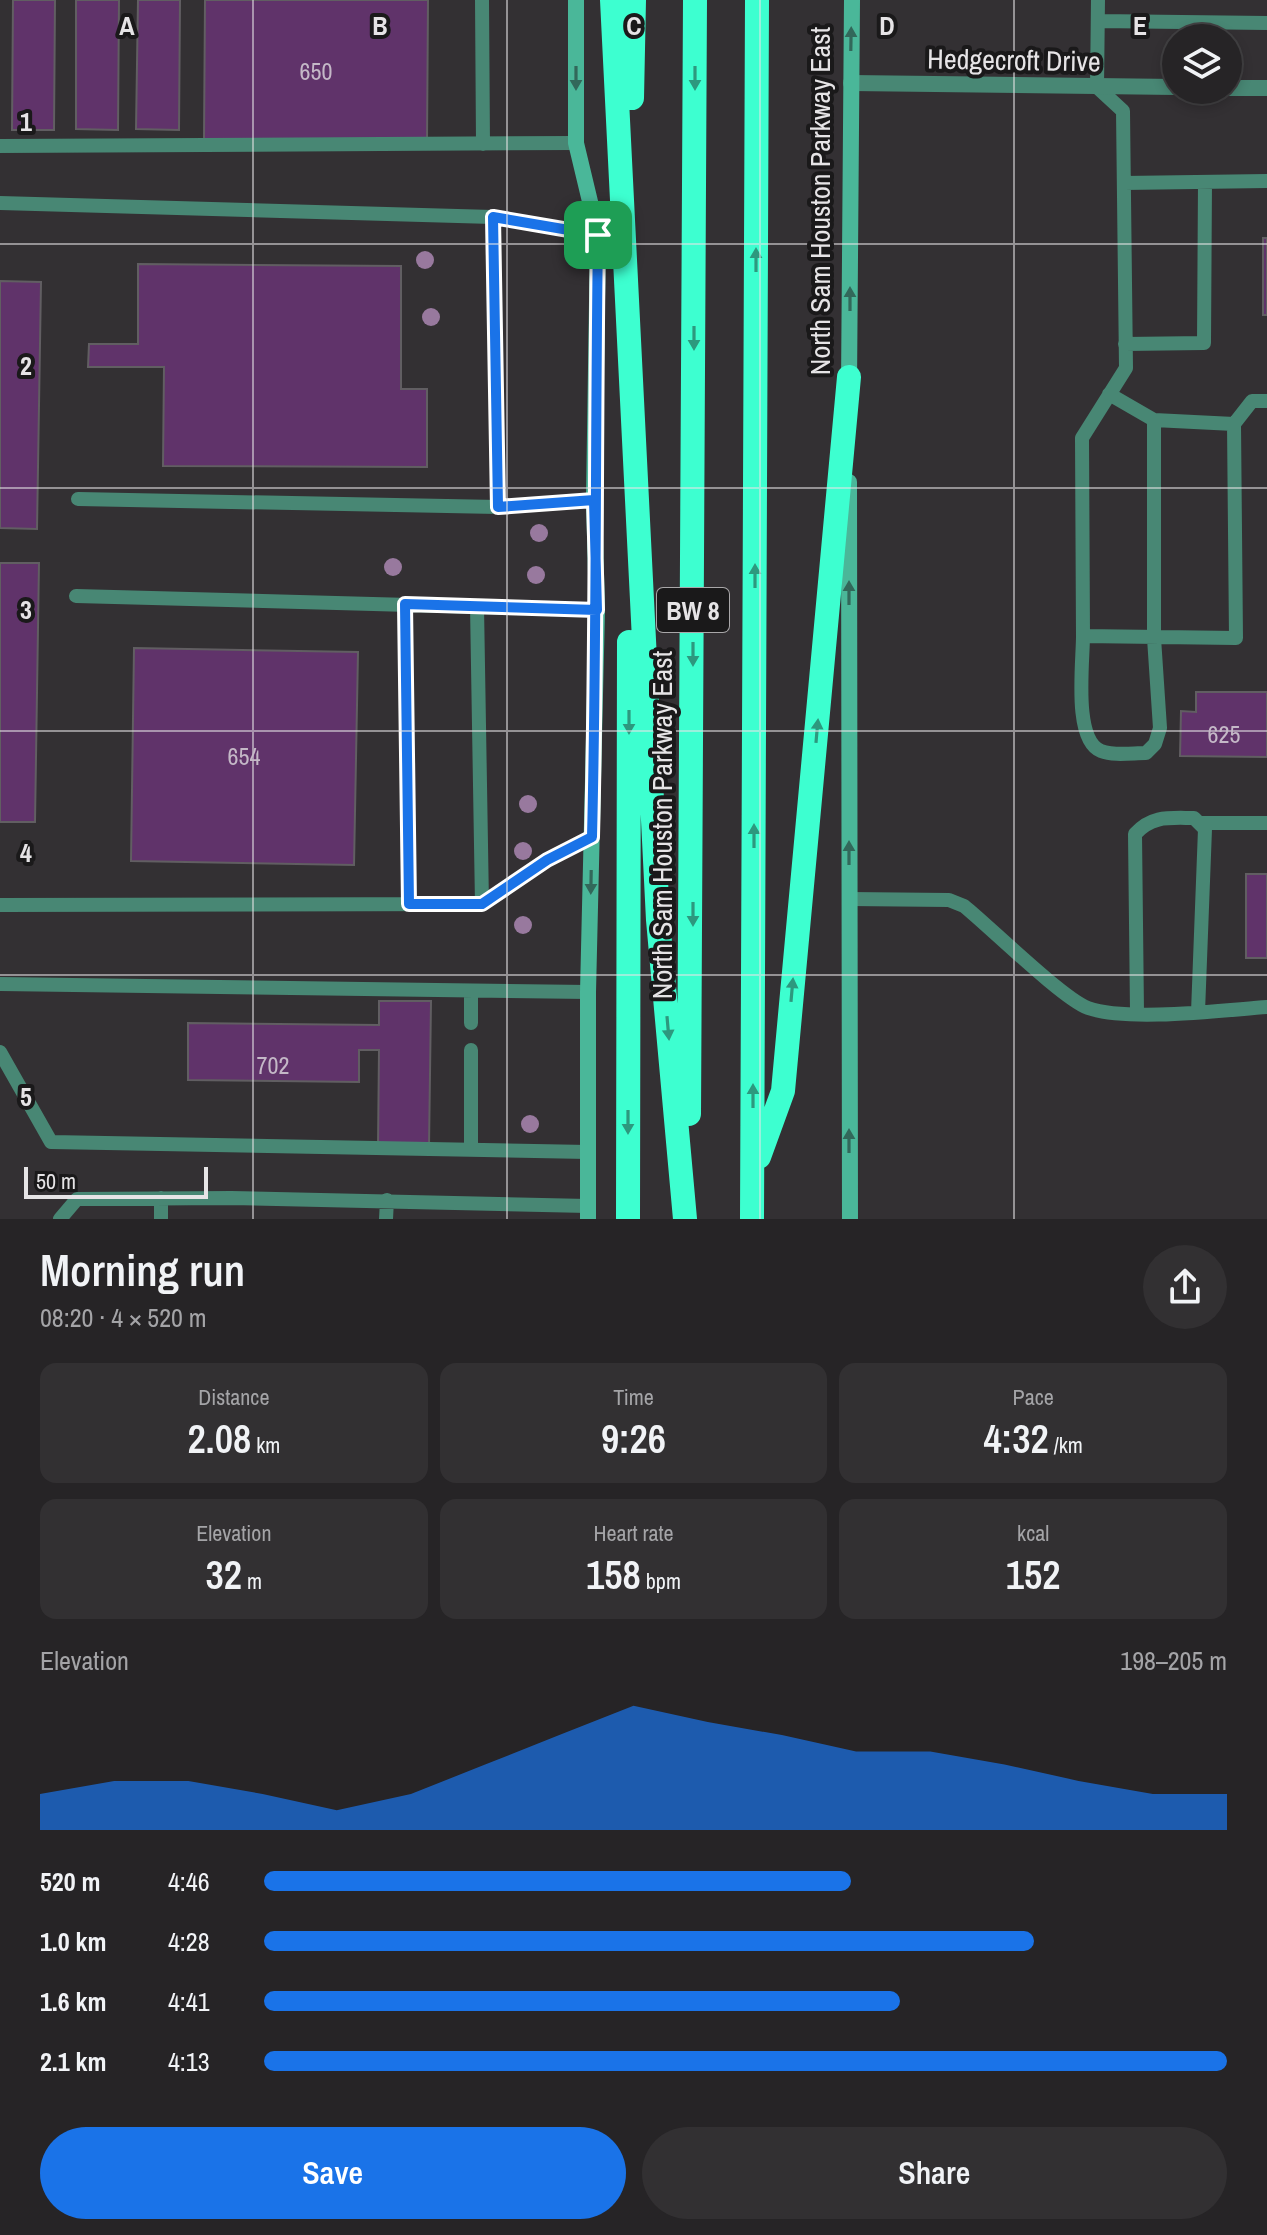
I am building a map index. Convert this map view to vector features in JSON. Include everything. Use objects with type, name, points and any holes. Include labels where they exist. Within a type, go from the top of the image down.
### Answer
[{"type":"highway","points":[[612,0],[658,920],[686,1219]]},
{"type":"highway","points":[[628,1219],[634,0]]},
{"type":"highway","name":"North Sam Houston Parkway East","points":[[686,1219],[692,982],[695,0]]},
{"type":"highway","name":"BW 8","points":[[752,1219],[757,0]]},
{"type":"highway","points":[[753,1174],[783,1091],[849,377]]},
{"type":"main road","points":[[576,0],[576,143],[598,235],[594,500],[597,610],[588,992],[588,1212]]},
{"type":"main road","name":"North Sam Houston Parkway East","points":[[850,1219],[852,0]]},
{"type":"street","name":"Hedgecroft Drive","points":[[851,83],[1162,87]]},
{"type":"street","points":[[1242,88],[1267,88]]},
{"type":"lane","points":[[482,0],[483,144]]},
{"type":"lane","points":[[1098,0],[1097,87],[1123,111],[1126,368],[1082,438],[1083,726],[1091,745],[1104,752],[1146,753],[1155,744],[1160,728],[1154,638],[1154,420]]},
{"type":"lane","points":[[1098,21],[1267,23]]},
{"type":"lane","points":[[0,146],[576,143]]},
{"type":"lane","points":[[1124,183],[1267,181]]},
{"type":"lane","points":[[1125,344],[1204,343],[1205,182]]},
{"type":"lane","points":[[0,203],[493,217],[598,235]]},
{"type":"lane","points":[[493,217],[498,507]]},
{"type":"lane","points":[[1109,394],[1154,420],[1234,424]]},
{"type":"lane","points":[[1083,636],[1236,638],[1234,424],[1252,401],[1267,401]]},
{"type":"lane","points":[[78,499],[498,507],[594,500]]},
{"type":"lane","points":[[76,596],[597,610]]},
{"type":"lane","points":[[405,604],[409,904]]},
{"type":"lane","points":[[477,606],[482,904]]},
{"type":"lane","points":[[1137,1012],[1135,834],[1146,821],[1158,818],[1194,818],[1205,829],[1198,1012]]},
{"type":"lane","points":[[1199,823],[1267,823]]},
{"type":"lane","points":[[0,905],[482,904],[547,860],[592,837]]},
{"type":"lane","points":[[849,899],[949,900],[964,906],[1087,1007],[1137,1012],[1267,1007]]},
{"type":"lane","points":[[0,984],[588,992]]},
{"type":"lane","points":[[471,991],[471,1023]]},
{"type":"lane","points":[[471,1050],[471,1149]]},
{"type":"lane","points":[[0,1052],[51,1142],[588,1152]]},
{"type":"lane","points":[[161,1198],[161,1219]]},
{"type":"lane","points":[[60,1219],[77,1199],[387,1200],[492,1203],[588,1212]]},
{"type":"lane","points":[[386,1219],[387,1200]]},
{"type":"lane","points":[[492,1203],[492,1219]]},
{"type":"building","points":[[13,0],[55,0],[54,130],[12,130]]},
{"type":"building","points":[[76,0],[119,0],[118,130],[76,129]]},
{"type":"building","points":[[138,0],[180,0],[179,130],[136,129]]},
{"type":"building","points":[[205,0],[428,0],[427,142],[204,141]]},
{"type":"building","points":[[1263,238],[1267,238],[1267,315],[1263,315]]},
{"type":"building","points":[[138,264],[401,266],[401,389],[427,389],[427,467],[163,466],[164,367],[88,367],[89,344],[138,344]]},
{"type":"building","points":[[0,281],[41,282],[37,529],[0,528]]},
{"type":"building","points":[[0,563],[39,563],[35,822],[0,822]]},
{"type":"building","points":[[134,648],[358,652],[354,865],[131,861]]},
{"type":"building","points":[[1196,692],[1267,692],[1267,757],[1180,756],[1181,711],[1196,712]]},
{"type":"building","points":[[1246,874],[1267,874],[1267,958],[1246,958]]},
{"type":"building","points":[[379,1001],[431,1001],[429,1147],[378,1147],[379,1050],[359,1050],[359,1082],[188,1080],[188,1023],[379,1025]]},
{"type":"route","points":[[598,235],[493,217],[498,507],[594,500],[597,610],[405,604],[409,904],[482,904],[547,860],[592,837],[597,610],[594,500],[598,235]]}]
